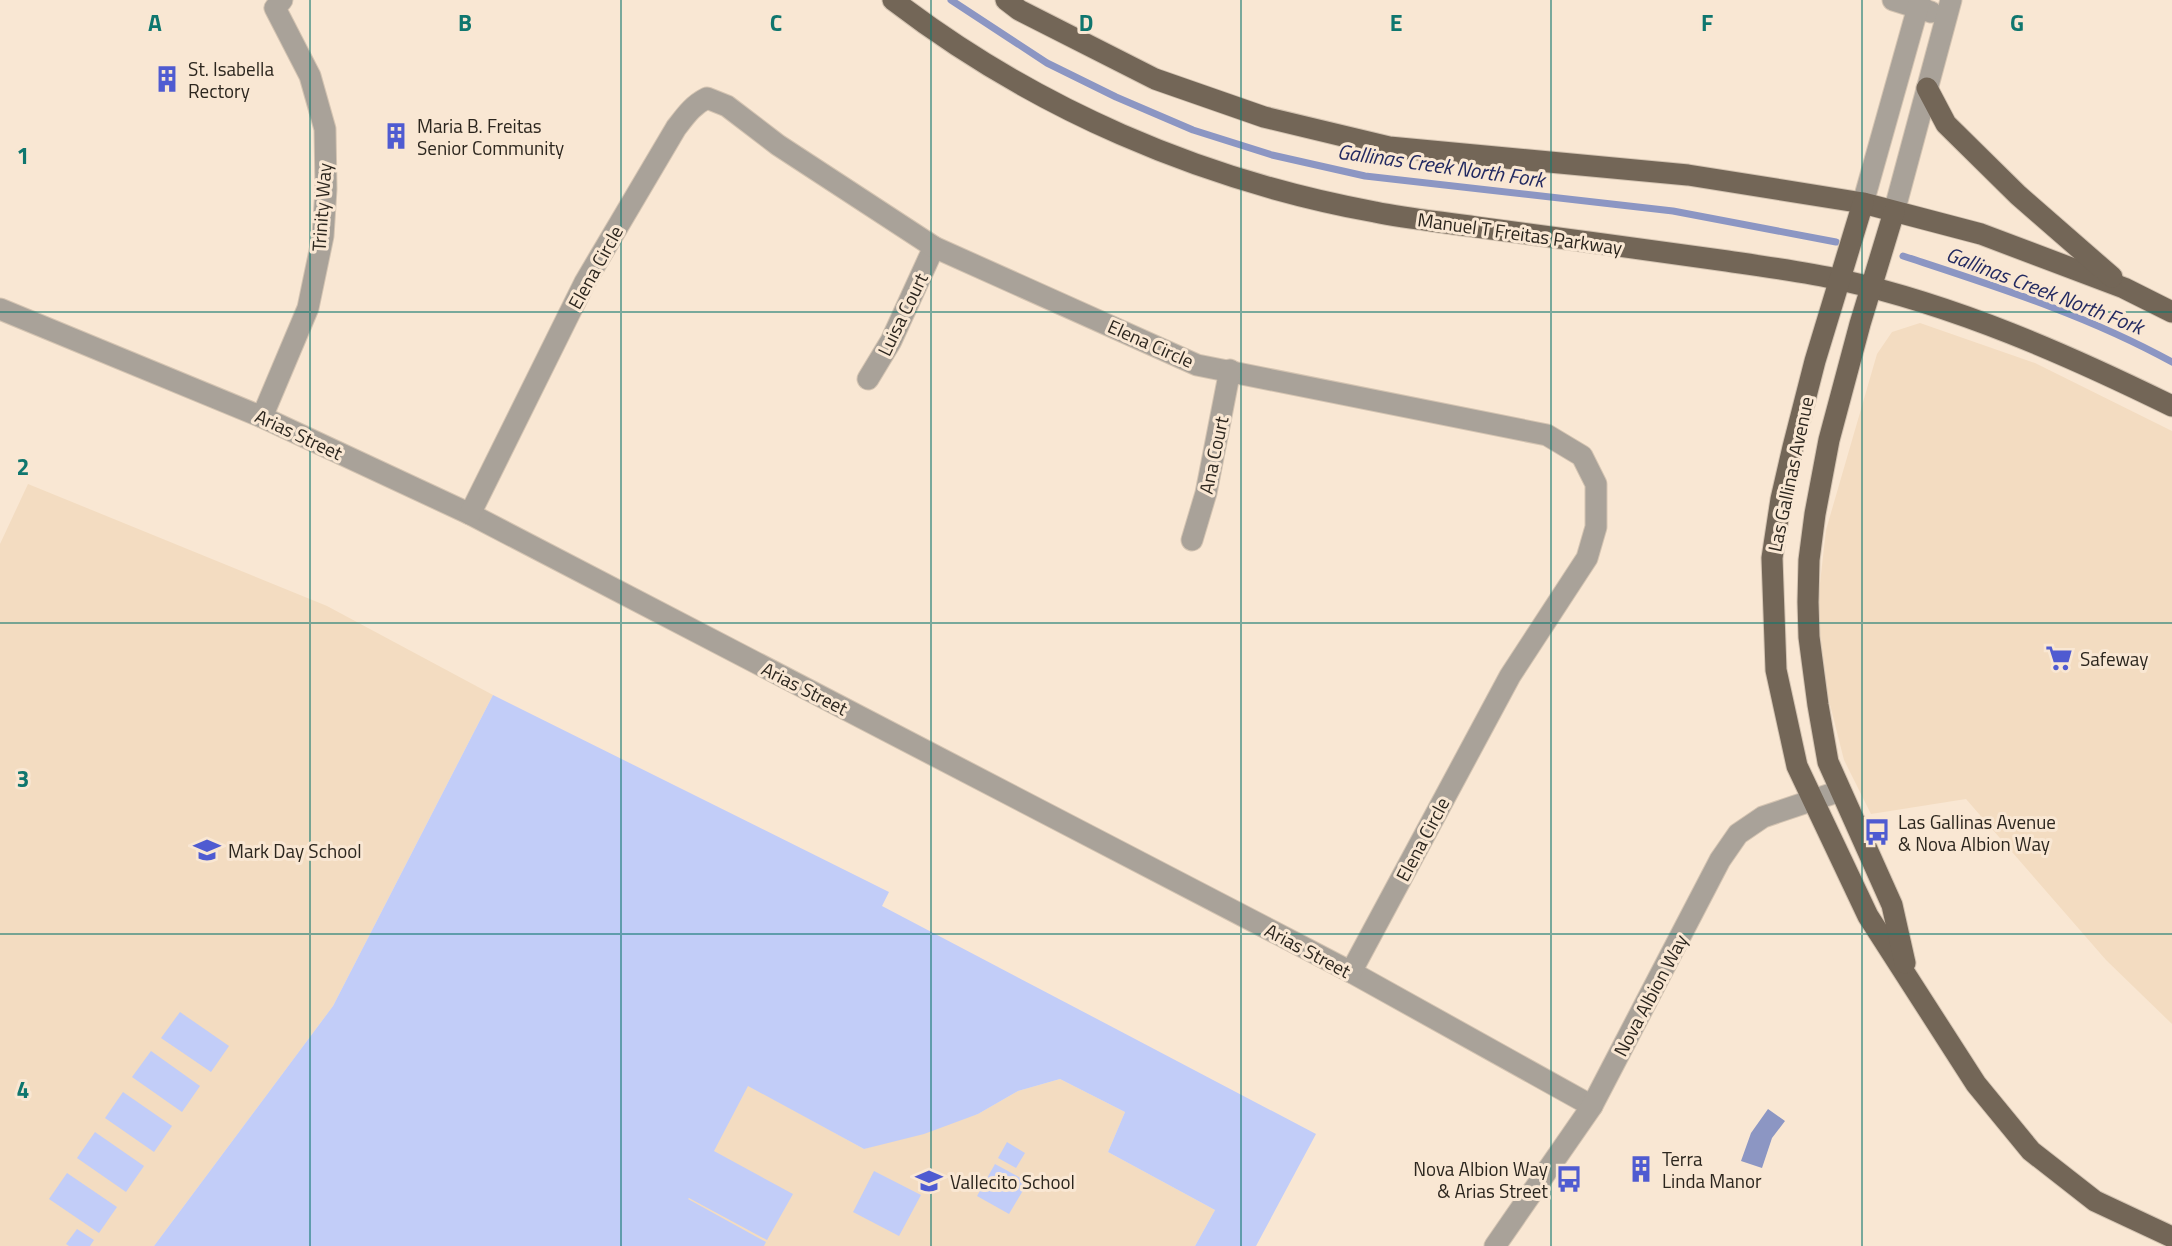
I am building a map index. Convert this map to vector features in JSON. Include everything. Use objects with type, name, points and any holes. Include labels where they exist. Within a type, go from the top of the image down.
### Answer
[{"type":"main road","name":"Manuel T Freitas Parkway","points":[[892,0],[990,68],[1068,111],[1133,141],[1242,181],[1375,212],[1734,262],[1871,287],[1995,325],[2091,366],[2172,406]]},
{"type":"main road","points":[[1006,0],[1019,10],[1155,79],[1264,117],[1389,147],[1688,175],[1863,203],[1981,234],[2124,288],[2172,312]]},
{"type":"main road","points":[[1927,88],[1946,124],[2018,195],[2124,288]]},
{"type":"main road","name":"Las Gallinas Avenue","points":[[1863,203],[1815,362],[1793,447],[1781,499],[1772,558],[1776,670],[1797,766],[1868,916],[1976,1084],[2031,1151],[2095,1201],[2172,1237]]},
{"type":"main road","name":"Las Gallinas Avenue","points":[[1894,212],[1829,440],[1809,560],[1810,637],[1828,762],[1892,905],[1908,975]]},
{"type":"main road","points":[[1772,558],[1809,560]]},
{"type":"street","name":"Trinity Way","points":[[262,416],[308,307],[323,236],[326,189],[325,130],[310,76],[275,8],[282,0]]},
{"type":"street","points":[[1893,0],[1949,8]]},
{"type":"street","name":"Las Gallinas Avenue","points":[[1863,203],[1919,4]]},
{"type":"street","name":"Las Gallinas Avenue","points":[[1894,212],[1949,8]]},
{"type":"street","name":"Elena Circle","points":[[470,514],[585,282],[676,128],[697,103],[707,98],[727,106],[778,145],[934,247],[1197,365],[1547,435],[1582,456],[1596,484],[1596,527],[1587,558],[1510,676],[1351,972]]},
{"type":"street","name":"Luisa Court","points":[[868,379],[891,341],[934,247]]},
{"type":"street","name":"Arias Street","points":[[0,309],[262,416],[470,514],[1351,972],[1591,1107]]},
{"type":"street","name":"Ana Court","points":[[1192,540],[1206,493],[1230,370]]},
{"type":"street","name":"Nova Albion Way","points":[[1495,1246],[1591,1107],[1720,860],[1738,834],[1763,817],[1840,791]]},
{"type":"shaded area","points":[[1920,323],[2035,363],[2172,431],[2172,1024],[2106,960],[1966,799],[1871,814],[1844,760],[1822,673],[1818,601],[1826,530],[1877,354],[1892,332]]},
{"type":"shaded area","name":"Mark Day School","points":[[28,484],[327,606],[493,695],[333,1006],[154,1246],[0,1246],[0,544]]},
{"type":"shaded area","points":[[493,695],[889,892],[882,906],[1316,1134],[1256,1246],[1195,1246],[1215,1210],[1108,1152],[1125,1112],[1060,1079],[1018,1091],[978,1114],[924,1134],[864,1149],[748,1086],[714,1151],[793,1194],[767,1240],[688,1199],[766,1242],[764,1246],[154,1246],[333,1006]]},
{"type":"shaded area","points":[[180,1012],[229,1046],[211,1072],[161,1038]]},
{"type":"shaded area","points":[[151,1051],[200,1086],[182,1112],[132,1077]]},
{"type":"shaded area","name":"Vallecito School","points":[[1060,1079],[1125,1112],[1108,1152],[1215,1210],[1195,1246],[662,1246],[748,1085],[864,1149],[978,1114],[1018,1091]]},
{"type":"shaded area","points":[[123,1092],[172,1126],[154,1152],[105,1118]]},
{"type":"shaded area","points":[[1768,1109],[1785,1121],[1772,1138],[1762,1168],[1741,1161],[1751,1133]]},
{"type":"shaded area","points":[[95,1132],[144,1166],[126,1192],[77,1158]]},
{"type":"shaded area","points":[[1007,1142],[1025,1153],[1016,1168],[998,1158]]},
{"type":"shaded area","points":[[995,1164],[1028,1182],[1009,1214],[977,1196]]},
{"type":"shaded area","points":[[874,1171],[921,1195],[899,1236],[853,1212]]},
{"type":"shaded area","points":[[67,1173],[117,1207],[99,1233],[49,1199]]},
{"type":"shaded area","points":[[77,1229],[94,1240],[90,1246],[66,1244]]},
{"type":"waterway","name":"Gallinas Creek North Fork","points":[[951,0],[1047,63],[1116,97],[1193,130],[1272,155],[1365,176],[1673,211],[1836,242]]},
{"type":"waterway","name":"Gallinas Creek North Fork","points":[[1903,256],[2074,316],[2172,362]]},
{"type":"place","name":"St. Isabella Rectory","points":[[167,79]]},
{"type":"place","name":"Maria B. Freitas Senior Community","points":[[396,136]]},
{"type":"place","name":"Safeway","points":[[2059,658]]},
{"type":"place","name":"Las Gallinas Avenue & Nova Albion Way","points":[[1877,832]]},
{"type":"place","name":"Mark Day School","points":[[207,850]]},
{"type":"place","name":"Terra Linda Manor","points":[[1641,1169]]},
{"type":"place","name":"Nova Albion Way & Arias Street","points":[[1569,1179]]},
{"type":"place","name":"Vallecito School","points":[[929,1181]]}]
